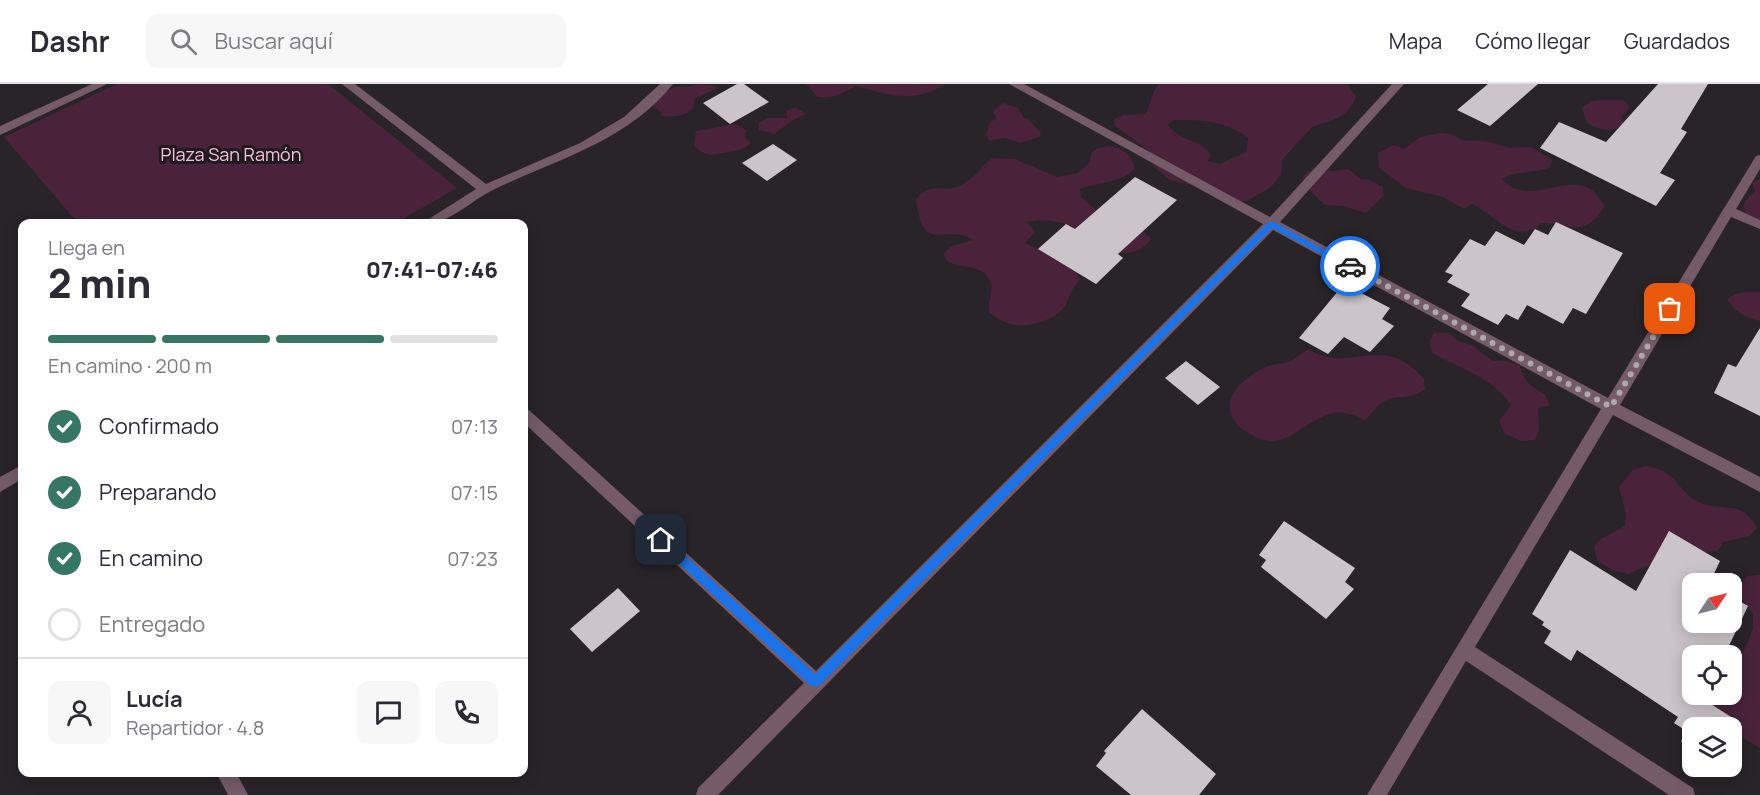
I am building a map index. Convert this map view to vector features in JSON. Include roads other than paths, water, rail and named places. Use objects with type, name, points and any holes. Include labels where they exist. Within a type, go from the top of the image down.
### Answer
[{"type":"street","points":[[0,131],[101,84]]},
{"type":"street","points":[[348,84],[485,189]]},
{"type":"street","points":[[436,219],[485,189],[584,146],[610,131],[628,120],[667,84]]},
{"type":"street","points":[[1015,84],[1271,224],[1760,485]]},
{"type":"street","points":[[705,795],[1271,224],[1398,84]]},
{"type":"street","points":[[1376,795],[1760,159]]},
{"type":"street","points":[[1729,211],[1760,225]]},
{"type":"street","points":[[528,418],[815,682]]},
{"type":"street","points":[[0,485],[18,474]]},
{"type":"street","points":[[1464,650],[1686,795]]},
{"type":"street","points":[[228,777],[239,795]]},
{"type":"park label","name":"Plaza San Ramón","points":[[231,154]]}]
